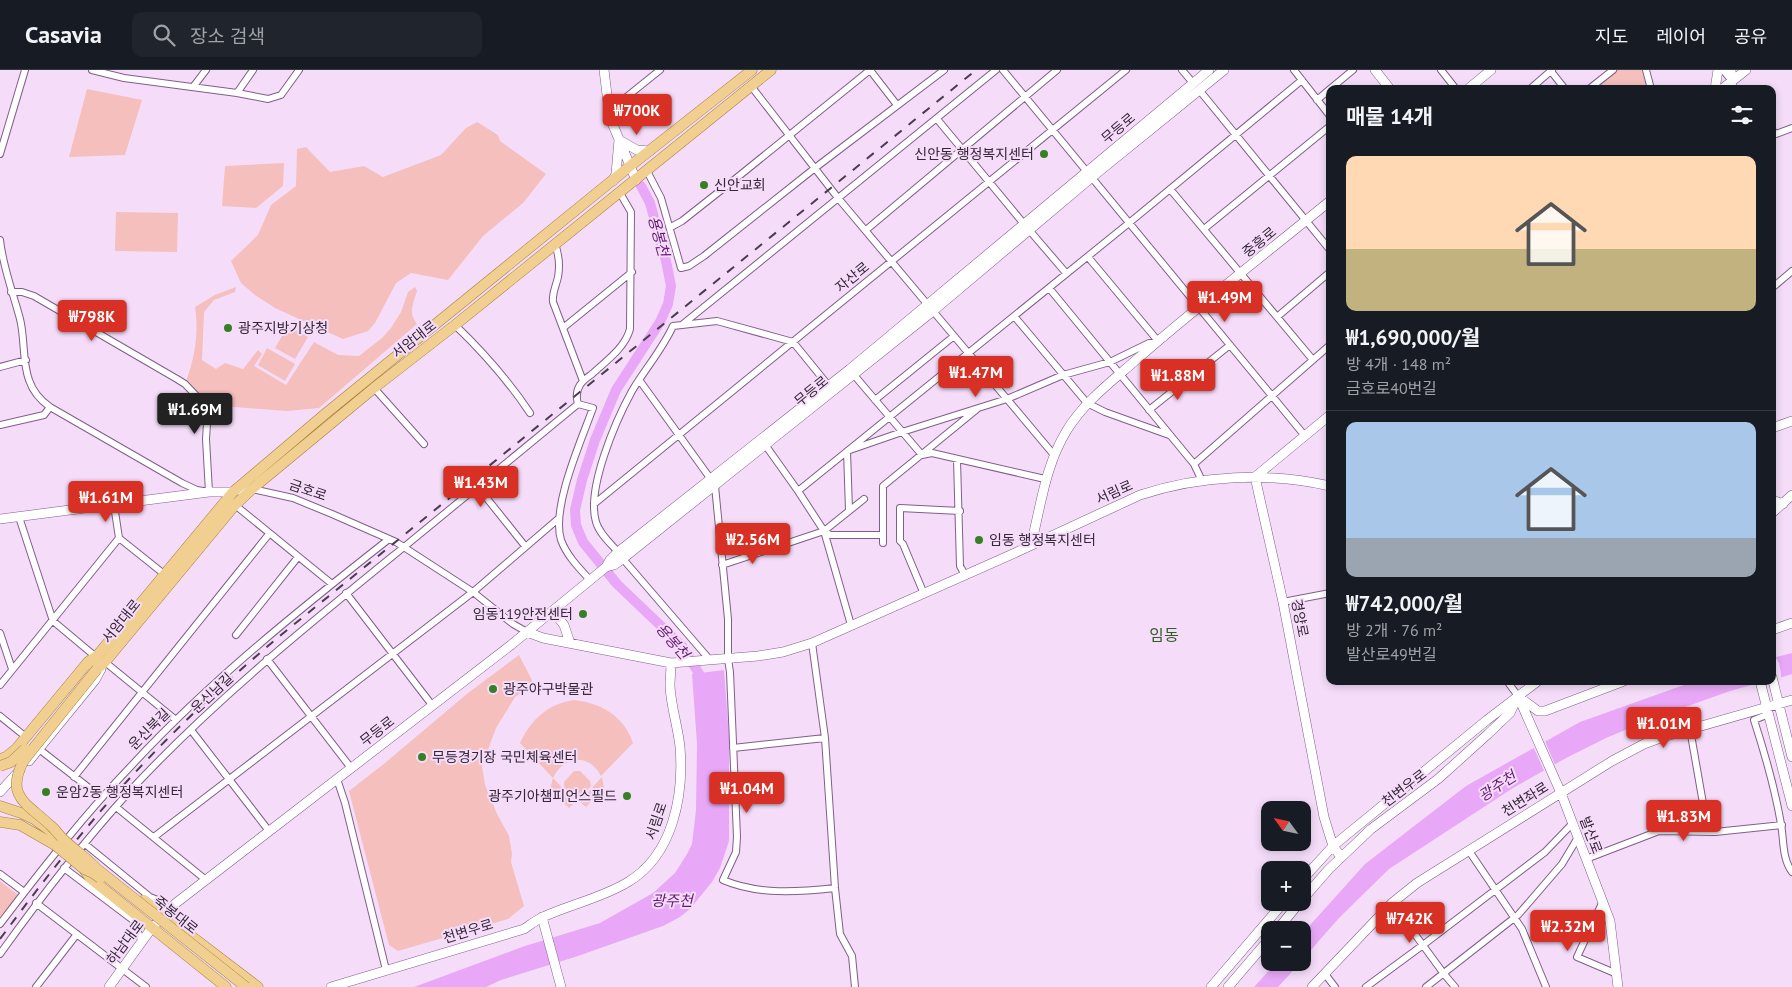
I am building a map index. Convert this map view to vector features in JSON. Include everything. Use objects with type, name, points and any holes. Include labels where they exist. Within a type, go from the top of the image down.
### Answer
[{"type":"main road","name":"서암대로","points":[[95,664],[164,574],[233,492],[325,414],[650,151],[741,73],[752,70]]},
{"type":"main road","name":"서암대로","points":[[95,664],[105,662],[234,505],[252,489],[374,388],[454,326],[771,70]]},
{"type":"main road","points":[[2,757],[26,737],[88,662],[95,664]]},
{"type":"main road","points":[[0,766],[11,762],[20,755],[95,664]]},
{"type":"main road","points":[[58,841],[52,826],[24,804],[16,785],[17,777],[24,760],[95,664]]},
{"type":"main road","points":[[0,806],[34,819],[88,866],[90,878],[151,929],[226,987]]},
{"type":"main road","points":[[0,812],[29,823],[58,841]]},
{"type":"main road","points":[[0,822],[20,826],[58,841]]},
{"type":"main road","points":[[88,866],[99,864],[258,987]]},
{"type":"main road","name":"죽봉대로","points":[[88,866],[93,873],[238,987]]},
{"type":"main road","name":"죽봉대로","points":[[88,866],[97,869],[246,987]]},
{"type":"street","points":[[0,154],[25,70]]},
{"type":"street","points":[[92,70],[124,78],[268,99],[279,97],[299,70]]},
{"type":"street","points":[[193,87],[206,70]]},
{"type":"street","points":[[237,93],[254,70]]},
{"type":"street","points":[[604,70],[609,112],[619,140],[642,175],[661,198],[681,268],[689,266],[704,256],[815,168],[944,70]]},
{"type":"street","points":[[609,112],[660,70]]},
{"type":"street","points":[[670,227],[682,221],[870,70],[897,105]]},
{"type":"street","points":[[683,324],[996,70]]},
{"type":"street","points":[[1003,70],[1304,436]]},
{"type":"street","points":[[866,230],[1057,70]]},
{"type":"street","name":"자산로","points":[[594,504],[1126,70]]},
{"type":"street","points":[[1182,70],[1193,83]]},
{"type":"street","name":"무등로","points":[[713,482],[766,446],[854,374],[1089,175],[1209,70]]},
{"type":"street","name":"무등로","points":[[1089,175],[1200,91],[1224,70]]},
{"type":"street","points":[[1294,70],[1326,111]]},
{"type":"street","points":[[1335,85],[1353,70]]},
{"type":"street","points":[[1375,70],[1387,85]]},
{"type":"street","points":[[1441,70],[1453,85]]},
{"type":"street","points":[[1473,85],[1491,70]]},
{"type":"street","points":[[1534,85],[1551,70],[1562,85]]},
{"type":"street","points":[[1594,85],[1613,70]]},
{"type":"street","points":[[1646,70],[1650,85]]},
{"type":"street","points":[[1715,85],[1718,70]]},
{"type":"street","points":[[1723,70],[1732,85]]},
{"type":"street","points":[[1731,70],[1732,85]]},
{"type":"street","points":[[1732,85],[1746,70]]},
{"type":"street","points":[[798,491],[1088,257],[1302,80]]},
{"type":"street","points":[[751,86],[890,262],[1054,455]]},
{"type":"street","points":[[1200,91],[1326,245]]},
{"type":"street","points":[[1317,100],[1326,92]]},
{"type":"street","points":[[937,119],[1066,273]]},
{"type":"street","points":[[1776,134],[1792,128]]},
{"type":"street","points":[[1204,229],[1326,129]]},
{"type":"street","points":[[619,140],[637,150],[650,151]]},
{"type":"street","points":[[615,179],[619,140]]},
{"type":"street","points":[[1170,189],[1313,360]]},
{"type":"street","points":[[590,580],[565,549],[559,532],[558,519],[565,488],[593,408],[578,404],[576,396],[579,386],[610,359],[628,336],[631,323],[631,212],[622,191]]},
{"type":"street","name":"중흥로","points":[[1031,545],[1045,479],[1054,455],[1067,431],[1087,403],[1157,342],[1326,204]]},
{"type":"street","points":[[0,240],[11,292],[20,320],[28,378],[36,396],[50,407],[182,483],[197,490],[209,492],[206,439],[208,408],[185,384],[34,296],[22,292],[11,292]]},
{"type":"street","points":[[555,244],[559,260],[559,273],[552,297],[583,381]]},
{"type":"street","points":[[1088,257],[1157,342]]},
{"type":"street","points":[[563,328],[632,272]]},
{"type":"street","points":[[1776,285],[1792,272]]},
{"type":"street","points":[[1277,317],[1326,275]]},
{"type":"street","points":[[1049,288],[1194,464],[1202,481]]},
{"type":"street","name":"무등로","points":[[163,915],[527,632],[606,567],[614,565],[620,557],[828,385],[931,308]]},
{"type":"street","points":[[1014,316],[1087,403],[1104,412],[1170,436]]},
{"type":"street","points":[[710,660],[620,557],[599,529],[596,521],[594,489],[599,469],[633,390],[665,342],[673,326],[683,324],[695,325],[716,321],[793,342]]},
{"type":"street","points":[[454,326],[503,375],[530,413]]},
{"type":"street","points":[[875,400],[954,336]]},
{"type":"street","name":"무등로","points":[[793,342],[828,385]]},
{"type":"street","points":[[847,451],[1007,399],[1063,375],[1110,362],[1150,343],[1157,342]]},
{"type":"street","points":[[1149,410],[1230,345]]},
{"type":"street","points":[[1194,464],[1326,349]]},
{"type":"street","points":[[0,367],[26,360]]},
{"type":"street","points":[[854,374],[922,455]]},
{"type":"street","points":[[640,381],[713,482],[728,619],[728,659],[737,845],[734,859],[724,880],[745,886],[787,892],[835,888]]},
{"type":"street","points":[[374,388],[424,444]]},
{"type":"street","name":"운신남길","points":[[0,954],[64,868],[116,807],[191,730],[267,659],[578,404]]},
{"type":"street","points":[[0,425],[44,415],[50,407]]},
{"type":"street","points":[[883,543],[883,486],[979,408]]},
{"type":"street","points":[[1255,477],[1326,418]]},
{"type":"street","points":[[1776,425],[1792,421]]},
{"type":"street","points":[[766,446],[824,531],[851,625]]},
{"type":"street","points":[[847,451],[849,510]]},
{"type":"street","points":[[922,455],[932,453],[1045,479]]},
{"type":"street","points":[[957,460],[960,511],[960,566],[965,575]]},
{"type":"street","name":"서림로","points":[[527,632],[543,638],[630,657],[672,663],[728,659],[783,652],[812,643],[1140,495],[1166,487],[1202,481],[1255,477],[1275,477],[1326,485]]},
{"type":"street","name":"경양로","points":[[1255,477],[1283,602],[1324,817],[1333,846],[1341,857]]},
{"type":"street","points":[[477,486],[525,546]]},
{"type":"street","name":"금호로","points":[[0,519],[209,492],[233,492],[252,489],[304,502],[389,539],[473,592],[513,624],[527,632]]},
{"type":"street","points":[[1776,509],[1792,495]]},
{"type":"street","points":[[722,565],[824,531],[864,499]]},
{"type":"street","points":[[1776,501],[1783,504]]},
{"type":"street","points":[[114,505],[119,538],[164,574]]},
{"type":"street","points":[[234,505],[332,584]]},
{"type":"street","points":[[924,594],[900,541],[900,508],[960,511]]},
{"type":"street","points":[[19,517],[53,620],[95,664]]},
{"type":"street","points":[[154,837],[435,622],[558,519]]},
{"type":"street","points":[[824,531],[830,534],[882,534]]},
{"type":"street","points":[[74,776],[269,534]]},
{"type":"street","points":[[0,685],[119,538]]},
{"type":"street","name":"운신북길","points":[[0,924],[102,798],[176,720],[253,649],[389,539]]},
{"type":"street","points":[[236,635],[298,557]]},
{"type":"street","points":[[346,593],[432,706]]},
{"type":"street","points":[[1283,602],[1326,594]]},
{"type":"street","points":[[553,611],[564,625],[570,643]]},
{"type":"street","points":[[1776,629],[1792,623]]},
{"type":"street","points":[[0,634],[12,669]]},
{"type":"street","points":[[812,643],[825,738],[840,934],[852,956],[855,987]]},
{"type":"street","points":[[267,659],[351,768]]},
{"type":"street","points":[[105,662],[176,720]]},
{"type":"street","name":"서암대로","points":[[0,792],[39,749],[95,680],[105,662]]},
{"type":"street","name":"서림로","points":[[542,917],[628,882],[654,861],[665,843],[673,821],[681,774],[680,747],[670,688],[672,663]]},
{"type":"street","points":[[1510,685],[1518,696],[1538,711],[1545,711],[1613,685]]},
{"type":"street","points":[[1518,696],[1533,685]]},
{"type":"street","points":[[1761,685],[1792,806]]},
{"type":"street","points":[[1774,685],[1792,756]]},
{"type":"street","name":"천변우로","points":[[1311,870],[1333,846],[1518,696]]},
{"type":"street","name":"천변우로","points":[[1311,889],[1328,869],[1371,829],[1438,779],[1510,713],[1518,696]]},
{"type":"street","name":"발산로","points":[[1518,696],[1561,793],[1577,839],[1610,921],[1618,987]]},
{"type":"street","name":"천변좌로","points":[[1312,987],[1392,903],[1417,883],[1632,750],[1663,737],[1767,707],[1779,701],[1792,700]]},
{"type":"street","points":[[1767,707],[1754,720],[1782,825],[1787,864],[1792,872]]},
{"type":"street","points":[[0,716],[26,737]]},
{"type":"street","points":[[1690,729],[1708,832]]},
{"type":"street","points":[[191,730],[269,831]]},
{"type":"street","points":[[733,748],[825,738]]},
{"type":"street","points":[[39,749],[102,798]]},
{"type":"street","points":[[0,792],[9,779],[10,767],[2,757]]},
{"type":"street","points":[[337,779],[348,813],[386,970]]},
{"type":"street","points":[[116,807],[206,880]]},
{"type":"street","points":[[1366,987],[1545,852],[1572,824]]},
{"type":"street","points":[[1586,859],[1660,831],[1708,832],[1782,825]]},
{"type":"street","points":[[1426,987],[1514,918],[1562,864],[1577,839]]},
{"type":"street","points":[[85,844],[150,897],[160,901],[163,915]]},
{"type":"street","points":[[1469,851],[1522,929],[1546,987]]},
{"type":"street","points":[[64,868],[133,920],[142,942]]},
{"type":"street","points":[[0,874],[24,892]]},
{"type":"street","points":[[1603,901],[1577,957],[1617,974]]},
{"type":"street","points":[[1392,903],[1455,987]]},
{"type":"street","points":[[36,904],[146,987]]},
{"type":"street","points":[[1211,987],[1276,911]]},
{"type":"street","name":"천변우로","points":[[1284,921],[1293,911]]},
{"type":"street","name":"하남대로","points":[[109,987],[163,915]]},
{"type":"street","points":[[542,917],[562,987]]},
{"type":"street","name":"천변우로","points":[[331,987],[524,929],[542,917]]},
{"type":"street","points":[[36,987],[77,934]]},
{"type":"street","points":[[1228,987],[1261,948]]},
{"type":"street","points":[[1325,974],[1335,987]]},
{"type":"shaded area","points":[[1615,70],[1642,70],[1646,85],[1597,85]]},
{"type":"shaded area","points":[[87,89],[142,100],[125,155],[69,157]]},
{"type":"shaded area","points":[[477,122],[498,135],[500,141],[546,174],[523,203],[483,236],[448,280],[411,273],[396,283],[375,323],[368,331],[343,339],[275,308],[241,283],[231,261],[258,235],[271,205],[296,186],[297,149],[306,147],[330,172],[364,166],[383,177],[441,155],[466,128]]},
{"type":"shaded area","points":[[284,163],[283,186],[256,208],[222,206],[225,166]]},
{"type":"shaded area","points":[[116,212],[178,213],[177,252],[115,251]]},
{"type":"shaded area","points":[[236,287],[235,292],[214,300],[204,312],[202,360],[216,369],[225,363],[243,369],[258,350],[262,354],[254,366],[286,385],[314,342],[338,355],[359,356],[382,338],[391,328],[401,312],[408,292],[415,287],[417,291],[412,312],[417,324],[319,408],[287,411],[221,406],[208,402],[186,381],[192,363],[195,344],[197,326],[195,307],[215,295]]},
{"type":"shaded area","points":[[288,326],[308,337],[295,359],[275,348]]},
{"type":"shaded area","points":[[267,348],[295,364],[285,381],[258,365]]},
{"type":"shaded area","points":[[519,655],[534,684],[515,697],[496,728],[482,766],[485,785],[509,836],[512,854],[511,862],[524,906],[508,919],[398,951],[389,945],[349,791],[468,693]]},
{"type":"shaded area","points":[[574,700],[593,704],[610,712],[624,725],[633,743],[601,776],[590,763],[577,760],[563,765],[553,778],[520,743],[529,727],[541,714],[556,705]]},
{"type":"shaded area","points":[[574,771],[580,771],[590,781],[591,786],[580,798],[576,798],[564,787],[564,782]]},
{"type":"shaded area","points":[[602,777],[604,788],[586,807],[581,803],[581,800]]},
{"type":"shaded area","points":[[553,778],[574,800],[574,803],[569,808],[550,789]]},
{"type":"shaded area","points":[[0,881],[18,895],[0,918]]},
{"type":"water","points":[[1792,653],[1792,674],[1776,679],[1776,657]]},
{"type":"water","name":"광주천","points":[[724,670],[729,736],[729,841],[720,868],[712,882],[690,909],[663,926],[575,957],[501,980],[486,987],[414,987],[525,946],[600,923],[653,893],[675,873],[692,844],[696,810],[697,744],[692,674]]},
{"type":"water","name":"광주천","points":[[1684,685],[1752,685],[1649,720],[1606,738],[1513,788],[1389,869],[1339,918],[1311,950],[1311,924],[1365,864],[1466,786],[1580,722]]},
{"type":"water","points":[[1269,971],[1293,971],[1278,987],[1254,987]]},
{"type":"pier","points":[[1776,658],[1779,663],[1781,680],[1776,681]]},
{"type":"pier","points":[[1544,739],[1556,767],[1545,773],[1533,746]]},
{"type":"waterway","name":"용봉천","points":[[641,186],[650,203],[666,261],[671,286],[668,304],[660,322],[616,390],[595,440],[582,480],[575,510],[576,525],[583,542],[617,584],[682,646],[706,685]]},
{"type":"railway","points":[[0,939],[77,839],[133,774],[230,679],[281,635],[976,70]]},
{"type":"place","name":"신안동 행정복지센터","points":[[1044,154]]},
{"type":"place","name":"신안교회","points":[[704,185]]},
{"type":"place","name":"광주지방기상청","points":[[228,328]]},
{"type":"place","name":"임동 행정복지센터","points":[[979,540]]},
{"type":"place","name":"임동119안전센터","points":[[583,614]]},
{"type":"place","name":"광주야구박물관","points":[[493,689]]},
{"type":"place","name":"무등경기장 국민체육센터","points":[[422,757]]},
{"type":"place","name":"운암2동 행정복지센터","points":[[46,792]]},
{"type":"place","name":"광주기아챔피언스필드","points":[[627,796]]},
{"type":"district","name":"임동","points":[[1164,635]]}]
